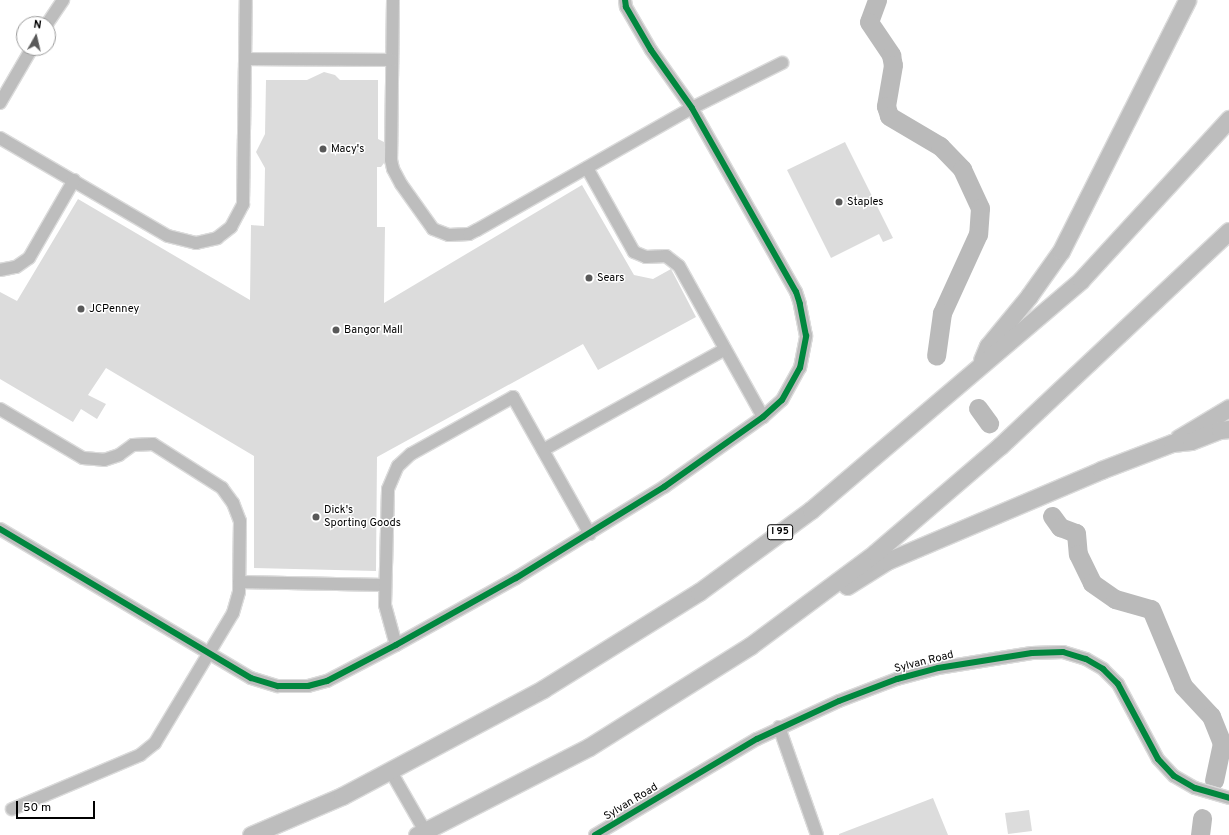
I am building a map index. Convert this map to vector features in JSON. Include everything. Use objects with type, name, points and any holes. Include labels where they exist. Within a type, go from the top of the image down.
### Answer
[{"type":"highway","points":[[977,370],[988,346],[1029,296],[1061,251],[1187,0]]},
{"type":"highway","name":"I 95","points":[[251,835],[342,796],[543,689],[699,592],[811,510],[1081,280],[1229,119]]},
{"type":"highway","points":[[750,646],[875,553],[1000,446],[1229,231]]},
{"type":"highway","points":[[421,833],[589,747],[887,561],[969,524],[1172,443],[1229,408]]},
{"type":"highway","points":[[1172,443],[1191,440],[1220,430],[1229,429]]},
{"type":"street","points":[[52,16],[63,0]]},
{"type":"street","points":[[0,138],[178,240],[204,242],[224,233],[236,220],[243,199],[246,0]]},
{"type":"street","points":[[393,0],[391,160],[393,169],[401,184],[433,229],[449,235],[470,234],[692,108],[782,63]]},
{"type":"street","points":[[0,529],[210,655],[264,683],[296,687],[328,680],[396,645],[590,534],[664,487],[763,417],[782,400],[800,368],[806,336],[805,319],[796,292],[692,108],[651,50],[623,2]]},
{"type":"street","points":[[0,103],[27,56]]},
{"type":"street","points":[[246,59],[392,60]]},
{"type":"street","points":[[587,168],[634,252],[646,257],[666,256],[679,266],[763,417]]},
{"type":"street","points":[[0,270],[16,267],[29,258],[74,180]]},
{"type":"street","points":[[543,450],[725,349]]},
{"type":"street","points":[[396,645],[386,605],[388,489],[398,466],[404,459],[513,397],[590,534]]},
{"type":"street","points":[[0,409],[83,458],[98,460],[113,458],[133,445],[145,443],[153,444],[215,482],[229,496],[240,522],[239,582],[234,613],[210,655],[155,743],[140,755],[12,809]]},
{"type":"street","points":[[239,582],[386,585]]},
{"type":"street","name":"Sylvan Road","points":[[595,835],[779,727],[868,690],[938,668],[1032,653],[1063,652],[1086,659],[1103,669],[1118,684],[1158,759],[1174,776],[1194,788],[1229,798]]},
{"type":"street","points":[[779,727],[817,835]]},
{"type":"street","points":[[390,770],[421,833]]},
{"type":"building","name":"Bangor Mall","points":[[324,72],[335,75],[340,80],[378,80],[378,139],[384,142],[384,163],[381,167],[377,167],[377,227],[385,227],[384,303],[582,185],[634,275],[653,279],[671,269],[696,317],[598,370],[583,344],[377,457],[376,571],[254,568],[254,456],[106,368],[88,395],[106,404],[97,419],[81,409],[73,422],[0,379],[0,292],[17,301],[78,199],[250,300],[251,225],[264,226],[265,168],[256,152],[265,134],[266,80],[307,80]]},
{"type":"building","name":"Staples","points":[[845,142],[893,238],[883,242],[879,234],[831,258],[787,170]]},
{"type":"building","points":[[933,798],[948,835],[839,835],[839,834]]},
{"type":"building","points":[[1029,810],[1032,831],[1008,834],[1005,813]]},
{"type":"waterway","points":[[877,0],[869,22],[891,55],[893,65],[886,106],[889,116],[940,146],[962,169],[980,208],[978,234],[942,313],[936,356]]},
{"type":"waterway","points":[[978,408],[989,423]]},
{"type":"waterway","points":[[1052,516],[1060,527],[1076,533],[1078,554],[1092,583],[1115,599],[1151,609],[1183,686],[1211,716],[1222,743],[1214,780]]},
{"type":"waterway","points":[[1200,835],[1202,818]]},
{"type":"cycle path","points":[[0,529],[251,678],[278,686],[308,686],[327,681],[396,645],[516,578],[664,487],[763,417],[782,400],[800,368],[806,336],[800,304],[796,292],[692,108],[651,50],[626,7],[625,0]]},
{"type":"cycle path","points":[[595,835],[757,739],[839,701],[897,679],[938,668],[1032,653],[1063,652],[1086,659],[1103,669],[1118,684],[1158,759],[1174,776],[1195,788],[1229,798]]},
{"type":"place","name":"Macy's","points":[[323,149]]},
{"type":"place","name":"Staples","points":[[839,202]]},
{"type":"place","name":"Sears","points":[[589,278]]},
{"type":"place","name":"JCPenney","points":[[81,309]]},
{"type":"place","name":"Bangor Mall","points":[[336,330]]},
{"type":"place","name":"Dick's Sporting Goods","points":[[316,517]]}]
